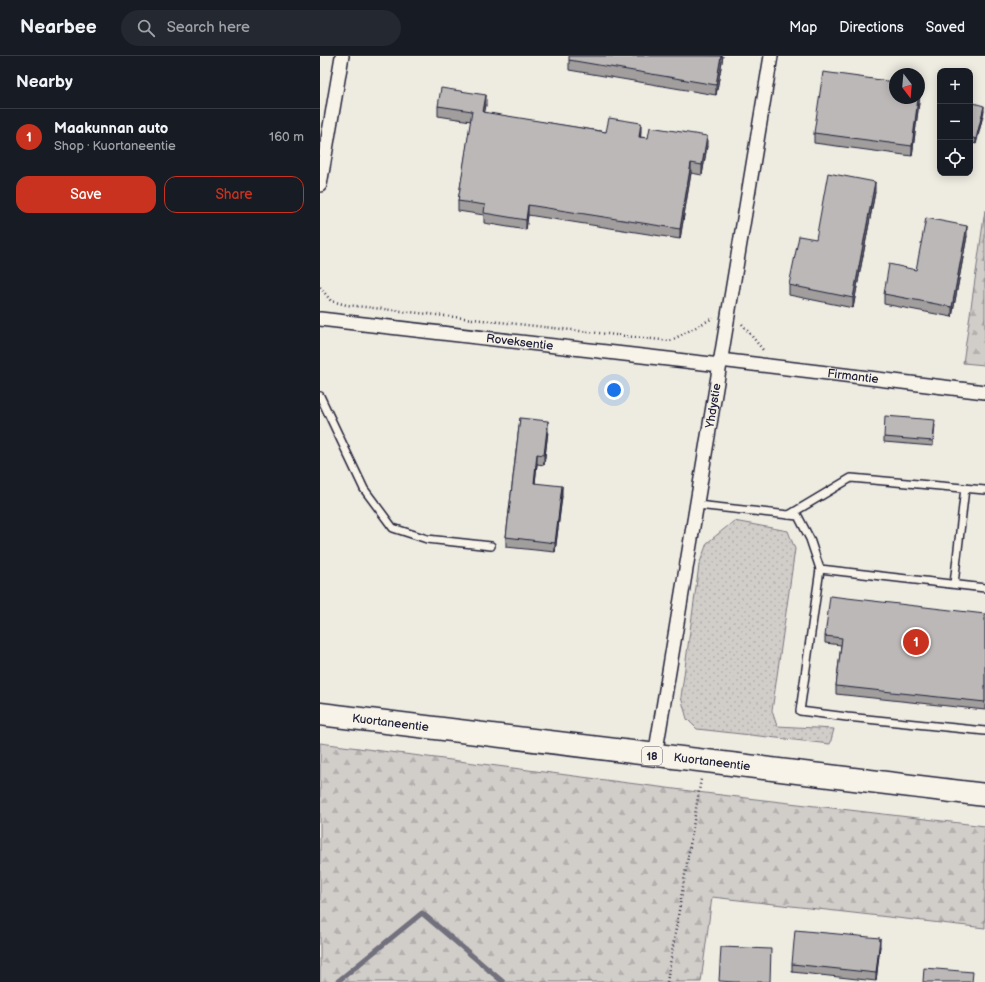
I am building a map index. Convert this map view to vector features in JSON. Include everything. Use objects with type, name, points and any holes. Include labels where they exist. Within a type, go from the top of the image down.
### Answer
[{"type":"highway","name":"Kuortaneentie","points":[[320,714],[704,762],[985,795]]},
{"type":"street","points":[[320,185],[342,56]]},
{"type":"street","name":"Yhdystie","points":[[656,756],[771,56]]},
{"type":"street","name":"Roveksentie","points":[[320,319],[720,363]]},
{"type":"street","name":"Firmantie","points":[[720,363],[985,392]]},
{"type":"lane","points":[[320,396],[364,489],[393,528],[427,540],[491,546]]},
{"type":"lane","points":[[789,515],[851,478],[985,490]]},
{"type":"lane","points":[[954,584],[965,488]]},
{"type":"lane","points":[[697,505],[798,516],[810,539],[820,569],[800,711],[985,731]]},
{"type":"lane","points":[[820,569],[985,588]]},
{"type":"path","points":[[320,287],[331,300],[346,305],[670,341],[714,317],[740,322],[765,352]]},
{"type":"path","points":[[667,982],[704,762]]},
{"type":"green space","points":[[985,210],[985,365],[963,363]]},
{"type":"green space","points":[[734,521],[788,531],[795,549],[772,711],[777,726],[834,729],[830,744],[697,729],[687,719],[681,697],[699,565],[707,543]]},
{"type":"green space","points":[[320,743],[713,794],[985,826],[985,928],[712,897],[701,982],[320,982]]},
{"type":"building","points":[[569,56],[721,56],[716,85],[569,60]]},
{"type":"building","points":[[823,72],[889,81],[889,104],[917,104],[912,146],[814,133]]},
{"type":"building","points":[[441,88],[486,95],[483,112],[606,132],[609,118],[641,123],[639,137],[648,138],[650,127],[707,136],[702,165],[691,163],[680,229],[528,205],[526,220],[484,213],[485,205],[458,201],[472,111],[438,106]]},
{"type":"building","points":[[973,103],[984,106],[976,139],[973,138]]},
{"type":"building","points":[[828,173],[875,182],[853,298],[789,285],[799,236],[816,239]]},
{"type":"building","points":[[926,218],[967,226],[952,307],[884,294],[889,264],[916,270]]},
{"type":"building","points":[[885,416],[935,420],[933,441],[884,437]]},
{"type":"building","points":[[520,418],[548,421],[544,455],[537,454],[534,483],[562,486],[555,543],[506,537]]},
{"type":"building","points":[[830,596],[985,614],[985,702],[836,686],[842,638],[825,636]]},
{"type":"building","points":[[795,930],[880,938],[876,973],[792,964]]},
{"type":"building","points":[[721,947],[771,949],[770,982],[719,981]]},
{"type":"building","points":[[924,968],[973,972],[972,982],[923,982]]},
{"type":"waterway","points":[[337,982],[422,913],[503,982]]},
{"type":"place","name":"Maakunnan auto","points":[[916,642]]}]
